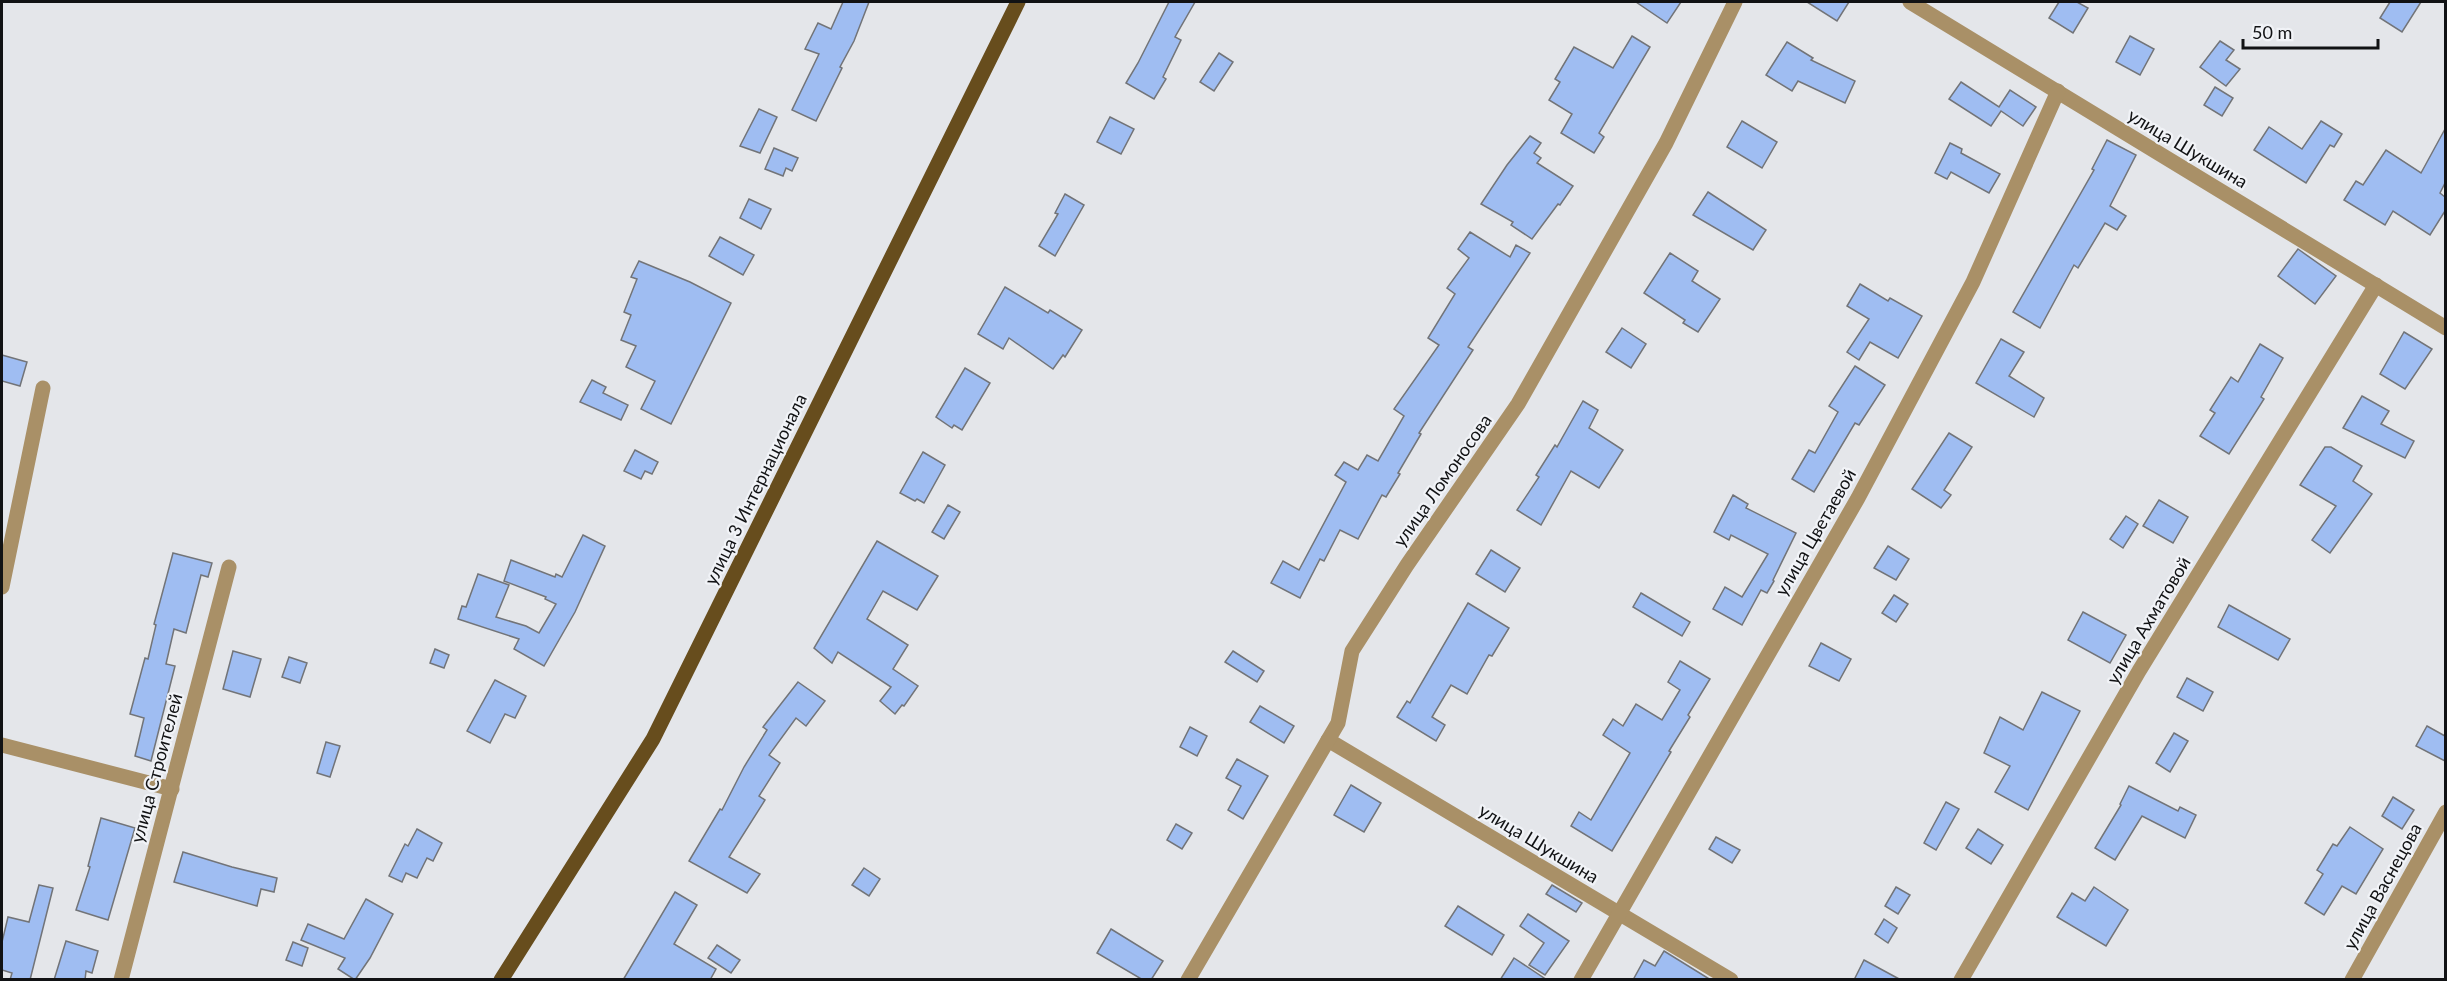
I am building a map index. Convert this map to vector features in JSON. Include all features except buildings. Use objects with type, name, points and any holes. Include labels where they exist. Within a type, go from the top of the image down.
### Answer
[{"type":"main road","name":"улица 3 Интернационала","points":[[501,980],[653,739],[1018,2]]},
{"type":"street","name":"улица Ломоносова","points":[[1188,980],[1338,723],[1352,651],[1518,404],[1666,143],[1735,2]]},
{"type":"street","name":"улица Шукшина","points":[[1910,2],[2445,328]]},
{"type":"street","name":"улица Цветаевой","points":[[1581,980],[1858,498],[1973,282],[2058,92]]},
{"type":"street","name":"улица Ахматовой","points":[[1961,980],[2139,671],[2376,285]]},
{"type":"street","points":[[2,587],[43,388]]},
{"type":"street","name":"улица Строителей","points":[[120,980],[229,567]]},
{"type":"street","name":"улица Шукшина","points":[[1328,740],[1731,980]]},
{"type":"street","points":[[2,745],[172,789]]},
{"type":"street","name":"улица Васнецова","points":[[2352,980],[2445,812]]}]
